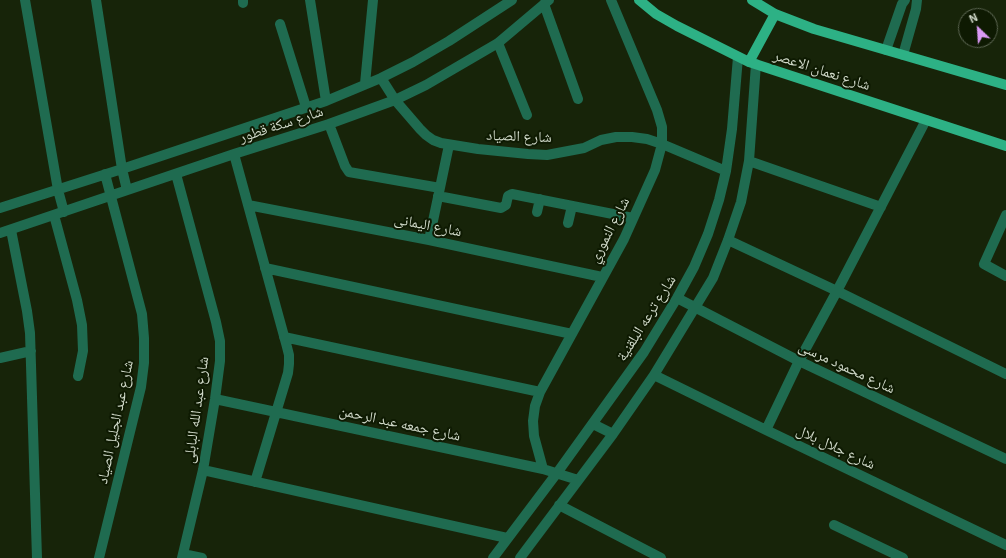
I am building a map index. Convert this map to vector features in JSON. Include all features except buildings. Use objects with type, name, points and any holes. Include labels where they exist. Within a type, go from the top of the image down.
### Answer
[{"type":"main road","name":"شارع نعمان الاعصر","points":[[639,0],[656,14],[738,57],[753,63],[1006,146]]},
{"type":"main road","points":[[752,0],[775,14],[814,29],[1006,85]]},
{"type":"main road","points":[[753,63],[775,14]]},
{"type":"street","points":[[25,0],[58,190],[64,212]]},
{"type":"street","points":[[96,0],[122,169],[127,190]]},
{"type":"street","points":[[310,0],[326,101]]},
{"type":"street","points":[[365,84],[373,0]]},
{"type":"street","name":"شارع سكة قطور","points":[[0,208],[326,101],[381,78],[412,62],[449,41],[512,0]]},
{"type":"street","name":"شارع النموري","points":[[543,469],[534,436],[535,406],[540,392],[602,277],[624,240],[655,170],[662,144],[662,127],[657,110],[611,0]]},
{"type":"street","points":[[886,50],[902,4],[906,0]]},
{"type":"street","points":[[903,55],[918,3],[917,0]]},
{"type":"street","points":[[547,2],[578,99]]},
{"type":"street","name":"شارع سكة قطور","points":[[0,233],[234,154],[329,124],[395,100],[426,85],[498,44],[547,2]]},
{"type":"street","points":[[280,24],[306,107]]},
{"type":"street","points":[[498,44],[527,115]]},
{"type":"street","name":"شارع ترعه البلقنية","points":[[493,558],[558,474],[644,352],[694,267],[708,234],[719,200],[726,171],[732,129],[738,57]]},
{"type":"street","points":[[520,558],[613,434],[654,376],[696,308],[712,278],[728,240],[741,202],[749,161],[753,119],[753,63]]},
{"type":"street","name":"شارع الصياد","points":[[381,78],[395,100],[426,135],[441,143],[514,153],[547,155],[584,148],[601,140],[616,137],[632,137],[647,139],[662,144],[726,171]]},
{"type":"street","points":[[766,430],[799,361],[926,120]]},
{"type":"street","points":[[329,124],[345,166],[349,172],[439,192],[499,208],[505,206],[508,196],[512,194],[633,218]]},
{"type":"street","points":[[429,240],[450,145]]},
{"type":"street","points":[[234,154],[289,355],[288,373],[255,482]]},
{"type":"street","points":[[749,161],[880,208]]},
{"type":"street","name":"شارع عبد الجليل الصياد","points":[[99,558],[136,405],[144,363],[142,314],[105,174]]},
{"type":"street","name":"شارع عبد الله البابلى","points":[[176,174],[220,341],[220,361],[215,400],[202,470],[182,556]]},
{"type":"street","points":[[537,212],[540,199]]},
{"type":"street","name":"شارع اليمانى","points":[[248,205],[429,240],[602,277]]},
{"type":"street","points":[[568,223],[572,206]]},
{"type":"street","points":[[54,215],[77,300],[82,325],[83,351],[78,376]]},
{"type":"street","points":[[1006,216],[984,264],[1006,276]]},
{"type":"street","points":[[11,230],[27,312],[31,351],[37,558]]},
{"type":"street","points":[[728,240],[837,291],[1006,374]]},
{"type":"street","points":[[265,268],[572,334]]},
{"type":"street","name":"شارع محمود مرسى","points":[[677,298],[799,361],[1006,458]]},
{"type":"street","points":[[284,337],[540,392]]},
{"type":"street","points":[[0,358],[31,351]]},
{"type":"street","name":"شارع جلال بلال","points":[[654,376],[1006,545]]},
{"type":"street","name":"شارع جمعه عبد الرحمن","points":[[215,400],[543,469],[578,480]]},
{"type":"street","points":[[593,424],[613,434]]},
{"type":"street","points":[[202,470],[507,538]]},
{"type":"street","points":[[559,505],[661,558]]},
{"type":"street","points":[[834,525],[903,558]]},
{"type":"street","points":[[182,556],[202,558]]}]
